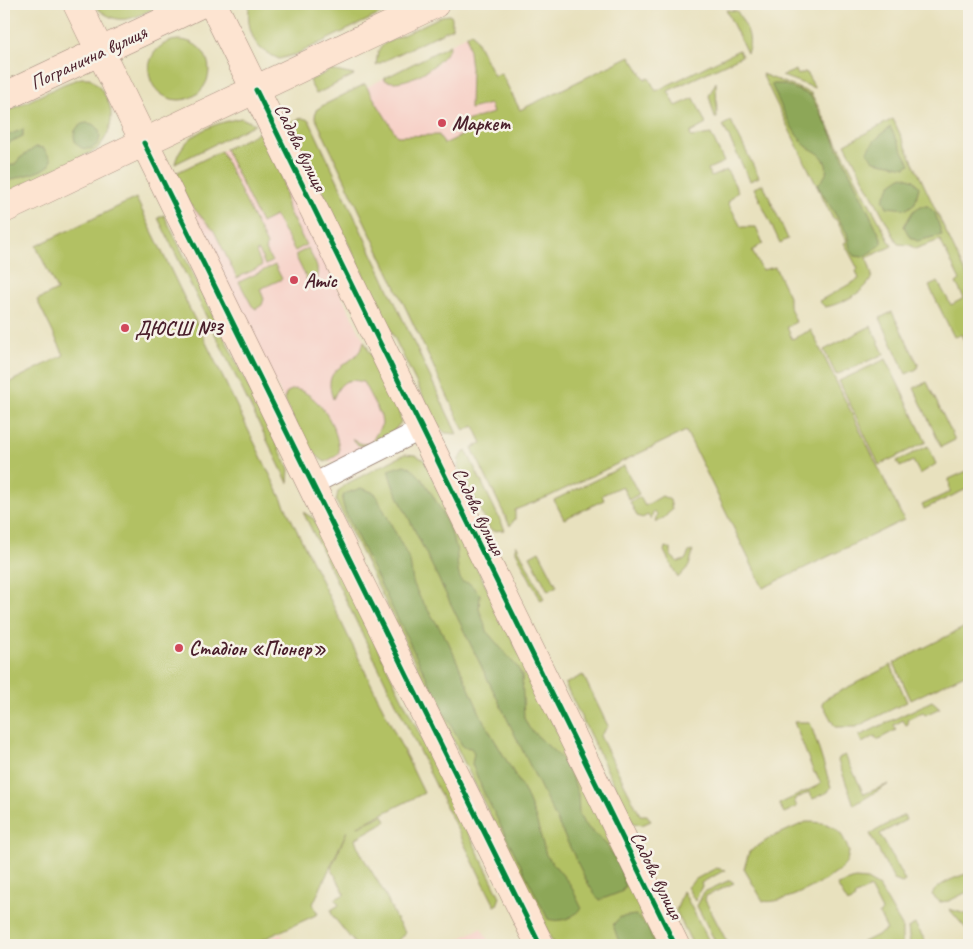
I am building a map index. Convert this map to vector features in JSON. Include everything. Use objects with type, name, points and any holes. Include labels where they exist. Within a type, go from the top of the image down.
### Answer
[{"type":"street","points":[[77,4],[311,485],[540,945]]},
{"type":"street","name":"Погранична вулиця","points":[[4,97],[73,63],[101,53],[200,4]]},
{"type":"street","name":"Садова вулиця","points":[[213,4],[675,945]]},
{"type":"street","points":[[4,210],[435,4]]},
{"type":"street","points":[[311,485],[422,429]]},
{"type":"shaded area","points":[[472,32],[494,76],[501,73],[520,110],[444,144],[394,139],[371,102],[365,84],[367,87],[383,79],[437,65],[451,44]]},
{"type":"shaded area","points":[[260,132],[364,341],[401,422],[397,429],[339,462],[325,462],[314,455],[305,443],[238,308],[176,173]]},
{"type":"shaded area","points":[[481,928],[491,945],[447,945]]},
{"type":"shaded area","points":[[281,934],[286,945],[257,945]]},
{"type":"green space","points":[[93,4],[162,4],[135,17],[119,19],[102,12]]},
{"type":"green space","points":[[250,4],[401,4],[297,54],[279,59],[261,49],[254,40],[249,21]]},
{"type":"green space","points":[[726,10],[737,11],[746,26],[750,42],[747,53]]},
{"type":"green space","points":[[449,15],[452,17],[452,28],[376,65],[378,51],[384,44],[442,16]]},
{"type":"green space","points":[[472,32],[494,76],[501,73],[520,110],[630,56],[645,79],[649,78],[656,91],[739,50],[742,56],[668,91],[676,106],[694,98],[706,124],[690,133],[691,137],[711,134],[724,162],[708,169],[711,177],[727,170],[738,191],[728,202],[741,227],[756,227],[763,243],[752,251],[762,270],[775,267],[789,296],[789,305],[796,322],[787,327],[792,339],[811,330],[904,520],[763,588],[686,431],[550,496],[515,510],[515,519],[510,526],[472,448],[482,443],[474,426],[464,431],[315,117],[316,110],[322,106],[365,84],[397,136],[439,135],[444,144],[463,135],[459,127],[463,122],[493,113],[490,104],[470,109],[471,68],[467,35]]},
{"type":"green space","points":[[173,40],[185,40],[196,45],[204,53],[209,64],[207,82],[196,95],[185,100],[173,100],[162,95],[154,87],[149,76],[149,64],[154,53],[162,45]]},
{"type":"green space","points":[[450,45],[440,60],[421,74],[411,79],[400,81],[391,82],[383,79]]},
{"type":"green space","points":[[331,70],[354,75],[316,94],[309,81]]},
{"type":"green space","points":[[796,70],[798,75],[806,72],[815,88],[782,76]]},
{"type":"green space","points":[[762,74],[811,93],[892,246],[867,258],[872,275],[866,286],[846,300],[831,306],[825,307],[819,301],[859,279],[856,271],[858,269],[844,243],[847,241],[836,219],[833,219]]},
{"type":"green space","points":[[81,78],[90,78],[105,95],[109,104],[111,122],[103,141],[96,150],[4,194],[4,113],[64,84]]},
{"type":"green space","points":[[716,82],[717,118],[715,118],[709,96]]},
{"type":"green space","points":[[771,84],[782,84],[810,95],[829,129],[881,238],[881,245],[863,257],[855,256],[850,249],[847,233],[817,185],[826,174],[827,168],[822,156],[805,145],[797,135]]},
{"type":"green space","points":[[241,118],[255,124],[175,164],[178,154],[184,145],[200,132],[221,123]]},
{"type":"green space","points":[[302,118],[309,120],[457,434],[445,433],[436,423],[292,128],[290,122]]},
{"type":"green space","points":[[893,119],[969,281],[969,351],[961,334],[954,337],[929,286],[938,282],[951,305],[964,298],[956,283],[960,280],[940,240],[915,249],[910,245],[898,244],[845,144]]},
{"type":"green space","points":[[731,121],[759,177],[750,181],[723,125]]},
{"type":"green space","points":[[87,123],[96,127],[100,136],[96,145],[87,149],[78,145],[74,136],[78,127]]},
{"type":"green space","points":[[890,127],[910,164],[906,167],[874,161],[867,152],[875,140]]},
{"type":"green space","points":[[23,129],[23,136],[4,145],[4,137]]},
{"type":"green space","points":[[260,132],[281,171],[288,210],[306,245],[295,251],[275,216],[261,223],[225,149]]},
{"type":"green space","points":[[36,147],[43,148],[51,159],[50,165],[45,169],[16,178],[4,184],[4,166],[14,165],[20,158]]},
{"type":"green space","points":[[221,151],[267,245],[265,248],[272,262],[265,265],[259,251],[256,252],[262,266],[237,278],[214,231],[188,202],[176,173]]},
{"type":"green space","points":[[903,176],[914,180],[919,187],[915,203],[907,209],[887,207],[883,199],[891,184]]},
{"type":"green space","points":[[763,184],[788,239],[780,243],[754,188]]},
{"type":"green space","name":"Стадіон «Піонер»","points":[[136,198],[424,793],[356,827],[383,815],[386,821],[355,839],[363,858],[405,932],[390,944],[356,945],[332,915],[331,910],[339,905],[335,899],[345,894],[331,868],[347,831],[313,904],[318,914],[251,945],[4,945],[4,385],[64,355],[37,300],[57,290],[36,246]]},
{"type":"green space","points":[[921,206],[928,206],[935,213],[942,235],[917,241],[909,236],[904,226],[913,211]]},
{"type":"green space","points":[[164,215],[289,469],[288,483],[158,218]]},
{"type":"green space","points":[[308,248],[317,268],[317,277],[311,288],[295,255]]},
{"type":"green space","points":[[275,265],[282,279],[260,289],[264,299],[262,305],[256,309],[252,306],[239,282]]},
{"type":"green space","points":[[892,312],[918,364],[917,369],[906,374],[880,318]]},
{"type":"green space","points":[[871,326],[884,354],[836,375],[824,350]]},
{"type":"green space","points":[[364,341],[399,411],[401,422],[391,435],[369,448],[358,445],[352,439],[362,444],[371,443],[382,424],[381,416],[363,382],[347,381],[338,389],[333,399],[330,387],[331,378],[335,372],[354,357]]},
{"type":"green space","points":[[886,359],[926,442],[879,465],[839,381]]},
{"type":"green space","points":[[927,382],[955,440],[941,447],[914,388]]},
{"type":"green space","points":[[294,389],[312,397],[326,413],[331,423],[339,452],[336,456],[325,462],[305,442],[284,399],[287,392]]},
{"type":"green space","points":[[928,446],[936,464],[920,474],[913,461],[900,467],[897,461]]},
{"type":"green space","points":[[466,450],[505,530],[493,531],[489,528],[458,467],[459,459]]},
{"type":"green space","points":[[405,454],[416,455],[424,460],[662,945],[554,945],[336,501],[338,492],[344,485]]},
{"type":"green space","points":[[404,465],[420,476],[442,512],[455,544],[460,578],[462,582],[469,583],[480,594],[479,609],[488,633],[518,668],[522,676],[524,718],[529,728],[560,757],[573,780],[578,794],[579,814],[584,824],[607,845],[619,865],[625,886],[621,892],[600,900],[586,880],[393,486],[388,470]]},
{"type":"green space","points":[[624,466],[639,494],[629,500],[622,486],[602,495],[604,500],[564,519],[554,500]]},
{"type":"green space","points":[[969,470],[969,488],[924,509],[922,505],[950,492],[949,479]]},
{"type":"green space","points":[[361,488],[375,493],[410,561],[413,582],[419,596],[448,641],[483,720],[526,794],[536,819],[546,855],[570,884],[581,907],[567,919],[548,919],[483,791],[472,764],[474,753],[471,748],[463,747],[441,707],[345,512],[342,500],[344,494]]},
{"type":"green space","points":[[662,496],[670,500],[672,509],[657,522],[655,522],[657,514],[653,512],[651,520],[648,515],[642,518],[637,516],[630,502],[640,497],[645,506]]},
{"type":"green space","points":[[303,512],[314,519],[500,897],[495,906],[477,870]]},
{"type":"green space","points":[[516,544],[544,599],[541,601],[516,552]]},
{"type":"green space","points":[[665,547],[671,549],[671,556],[678,562],[685,560],[689,552],[693,551],[689,566],[678,578],[664,551]]},
{"type":"green space","points":[[539,551],[557,586],[548,591],[530,556]]},
{"type":"green space","points":[[969,625],[969,672],[911,700],[894,663]]},
{"type":"green space","points":[[891,665],[907,702],[856,727],[835,727],[822,703],[825,699]]},
{"type":"green space","points":[[583,675],[608,726],[600,736],[640,815],[647,815],[651,821],[642,825],[633,823],[565,684]]},
{"type":"green space","points":[[932,701],[940,708],[925,715],[923,712],[907,720],[908,724],[906,725],[903,720],[894,725],[896,730],[877,740],[875,736],[862,743],[859,736]]},
{"type":"green space","points":[[794,722],[809,722],[811,725],[831,787],[828,792],[813,799],[809,792],[794,800],[797,807],[784,813],[779,804],[821,784],[816,773],[814,773]]},
{"type":"green space","points":[[845,755],[864,794],[889,784],[854,805],[838,761],[839,758]]},
{"type":"green space","points":[[904,815],[906,820],[880,834],[905,881],[902,883],[894,880],[870,834]]},
{"type":"green space","points":[[806,822],[823,823],[839,832],[849,852],[846,863],[837,872],[805,891],[781,900],[763,901],[744,869],[749,852],[770,838]]},
{"type":"green space","points":[[716,868],[725,870],[701,883],[702,886],[695,901],[687,887],[696,879]]},
{"type":"green space","points":[[969,873],[969,891],[949,901],[940,902],[932,895],[943,884]]},
{"type":"green space","points":[[855,879],[867,880],[879,887],[902,926],[902,945],[857,945],[887,930],[879,914],[882,911],[870,888],[854,896],[855,899],[848,903],[837,885]]},
{"type":"green space","points":[[730,880],[734,883],[706,896],[705,900],[727,942],[717,945],[697,906],[704,892]]},
{"type":"green space","points":[[683,891],[711,945],[693,945],[676,911]]},
{"type":"green space","points":[[949,909],[969,915],[969,932]]},
{"type":"green space","points":[[636,915],[648,928],[655,945],[620,945],[613,925],[620,917]]},
{"type":"green space","points":[[915,924],[928,945],[910,945],[908,928]]},
{"type":"cycle path","points":[[256,90],[675,945]]},
{"type":"cycle path","points":[[144,143],[540,945]]},
{"type":"place","name":"Маркет","points":[[442,123]]},
{"type":"place","name":"Amic","points":[[294,280]]},
{"type":"place","name":"ДЮСШ №3","points":[[125,328]]},
{"type":"place","name":"Стадіон «Піонер»","points":[[179,648]]}]
